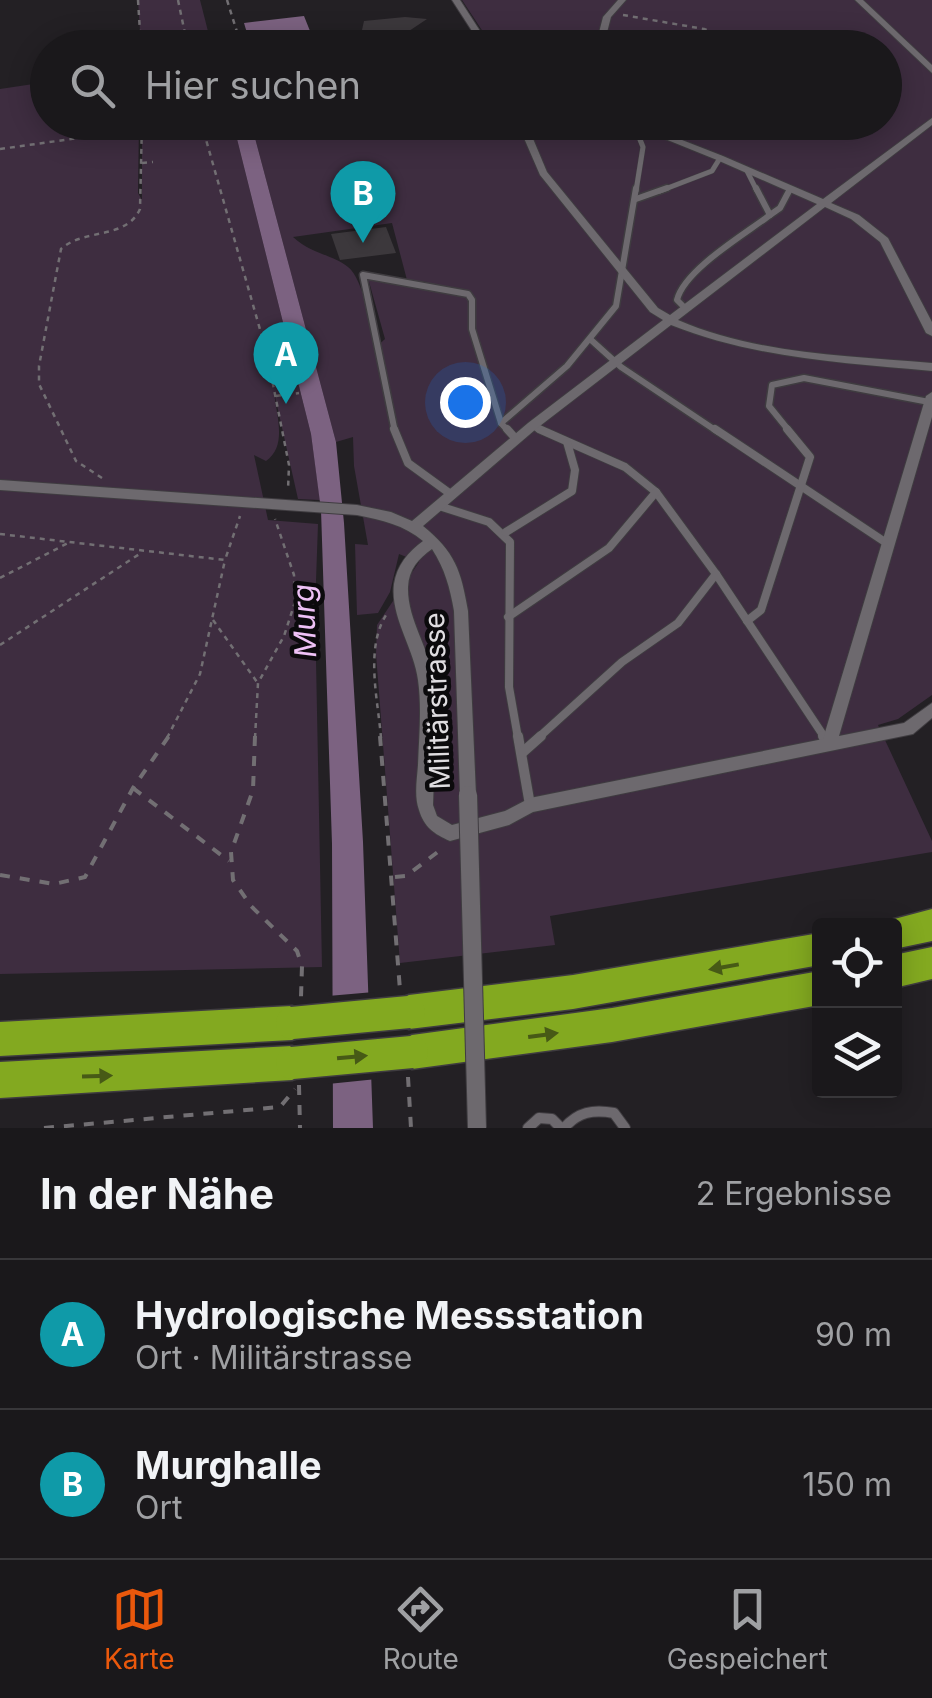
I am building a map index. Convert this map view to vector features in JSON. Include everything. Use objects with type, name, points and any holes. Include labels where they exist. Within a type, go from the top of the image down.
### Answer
[{"type":"highway","points":[[902,931],[932,925]]},
{"type":"highway","points":[[0,1039],[296,1017],[405,1002],[573,992],[812,950]]},
{"type":"highway","points":[[902,970],[932,964]]},
{"type":"highway","points":[[0,1080],[297,1076],[812,989]]},
{"type":"street","points":[[456,0],[475,30]]},
{"type":"street","points":[[605,30],[611,13],[622,0]]},
{"type":"street","points":[[859,0],[890,30]]},
{"type":"street","points":[[902,41],[932,70]]},
{"type":"street","points":[[414,526],[532,426],[932,121]]},
{"type":"street","points":[[528,140],[542,173],[620,270],[668,322],[686,330],[801,352],[932,367]]},
{"type":"street","points":[[671,140],[855,217],[884,240],[932,333]]},
{"type":"street","points":[[829,745],[930,399]]},
{"type":"street","name":"Militärstrasse","points":[[0,485],[244,502],[277,508],[357,510],[392,516],[414,526],[434,540],[448,558],[461,596],[477,1128]]},
{"type":"street","points":[[434,540],[416,554],[400,594],[402,612],[426,680],[425,805],[432,821],[450,833],[510,818],[530,805],[908,729],[932,709]]},
{"type":"lane","points":[[502,422],[556,378],[616,306],[644,159],[637,140]]},
{"type":"lane","points":[[636,200],[712,171],[720,158]]},
{"type":"lane","points":[[747,171],[770,215]]},
{"type":"lane","points":[[685,308],[677,300],[687,282],[770,215],[789,191]]},
{"type":"lane","points":[[452,495],[407,461],[395,434],[374,314],[363,275],[468,294],[472,300],[472,329],[502,422],[516,439]]},
{"type":"lane","points":[[590,339],[615,362],[888,544]]},
{"type":"lane","points":[[747,621],[760,610],[810,458],[805,444],[768,408],[766,396],[772,385],[804,378],[930,399]]},
{"type":"lane","points":[[532,426],[625,468],[656,492],[716,574],[829,745]]},
{"type":"lane","points":[[506,532],[572,491],[575,470],[567,442]]},
{"type":"lane","points":[[508,617],[619,540],[644,514],[656,492]]},
{"type":"lane","points":[[439,506],[493,524],[506,532],[510,542],[509,687],[530,805]]},
{"type":"lane","points":[[523,752],[622,662],[678,623],[716,574]]},
{"type":"lane","points":[[528,1128],[539,1118],[552,1119],[562,1128],[574,1115],[598,1109],[614,1113],[625,1128]]},
{"type":"path","points":[[138,0],[140,30]]},
{"type":"path","points":[[178,0],[184,30]]},
{"type":"path","points":[[227,0],[236,30]]},
{"type":"path","points":[[611,13],[704,30]]},
{"type":"path","points":[[0,149],[61,140]]},
{"type":"path","points":[[115,480],[99,477],[76,461],[39,384],[39,366],[61,249],[72,239],[118,230],[136,218],[140,210],[142,140]]},
{"type":"path","points":[[206,140],[276,396],[291,484],[277,508],[276,523],[296,570],[295,599],[286,632],[258,684],[253,793],[233,840],[230,862],[234,886],[245,902],[297,953],[302,966],[296,1017]]},
{"type":"path","points":[[141,164],[154,162]]},
{"type":"path","points":[[276,396],[300,392]]},
{"type":"path","points":[[0,875],[50,885],[72,884],[86,877],[133,788],[172,731],[200,674],[226,560],[244,502]]},
{"type":"path","points":[[0,534],[226,560]]},
{"type":"path","points":[[0,578],[70,542]]},
{"type":"path","points":[[0,645],[144,551]]},
{"type":"path","points":[[400,594],[378,626],[374,642],[405,1002]]},
{"type":"path","points":[[214,620],[258,684]]},
{"type":"path","points":[[133,788],[230,862]]},
{"type":"path","points":[[393,878],[406,876],[436,853],[447,844],[450,833]]},
{"type":"path","points":[[410,1058],[410,1128]]},
{"type":"path","points":[[44,1128],[280,1107],[297,1076]]},
{"type":"path","points":[[297,1076],[300,1128]]},
{"type":"shaded area","points":[[138,0],[200,0],[208,30],[140,30]]},
{"type":"shaded area","points":[[462,0],[932,0],[932,695],[898,719],[878,725],[932,841],[932,852],[550,916],[555,945],[400,963],[377,625],[419,562],[399,554],[390,592],[378,613],[357,615],[355,544],[368,545],[353,437],[336,442],[256,140],[902,140],[902,30],[482,30]],"holes":[[[392,223],[407,280],[427,282],[428,287],[368,278],[385,339],[374,349],[367,306],[353,273],[293,237]]]},
{"type":"shaded area","points":[[304,16],[310,30],[246,30],[244,23]]},
{"type":"shaded area","points":[[30,85],[30,140],[139,140],[138,193],[142,200],[142,140],[237,140],[311,434],[320,500],[298,499],[274,392],[277,447],[266,461],[254,455],[268,520],[318,524],[315,609],[322,967],[0,974],[0,89]]},
{"type":"shaded area","points":[[237,140],[256,140],[336,442],[363,842],[373,1128],[333,1128],[332,844],[321,510],[311,434]]},
{"type":"pier","points":[[374,992],[377,1079],[328,1084],[328,996]]},
{"type":"building","points":[[427,19],[410,30],[362,30],[364,21]]},
{"type":"building","points":[[386,227],[396,253],[340,260],[331,234]]},
{"type":"place","name":"Murghalle","points":[[363,243]]},
{"type":"place","name":"Hydrologische Messstation","points":[[286,404]]},
{"type":"water label","name":"Murg","points":[[304,621]]}]
